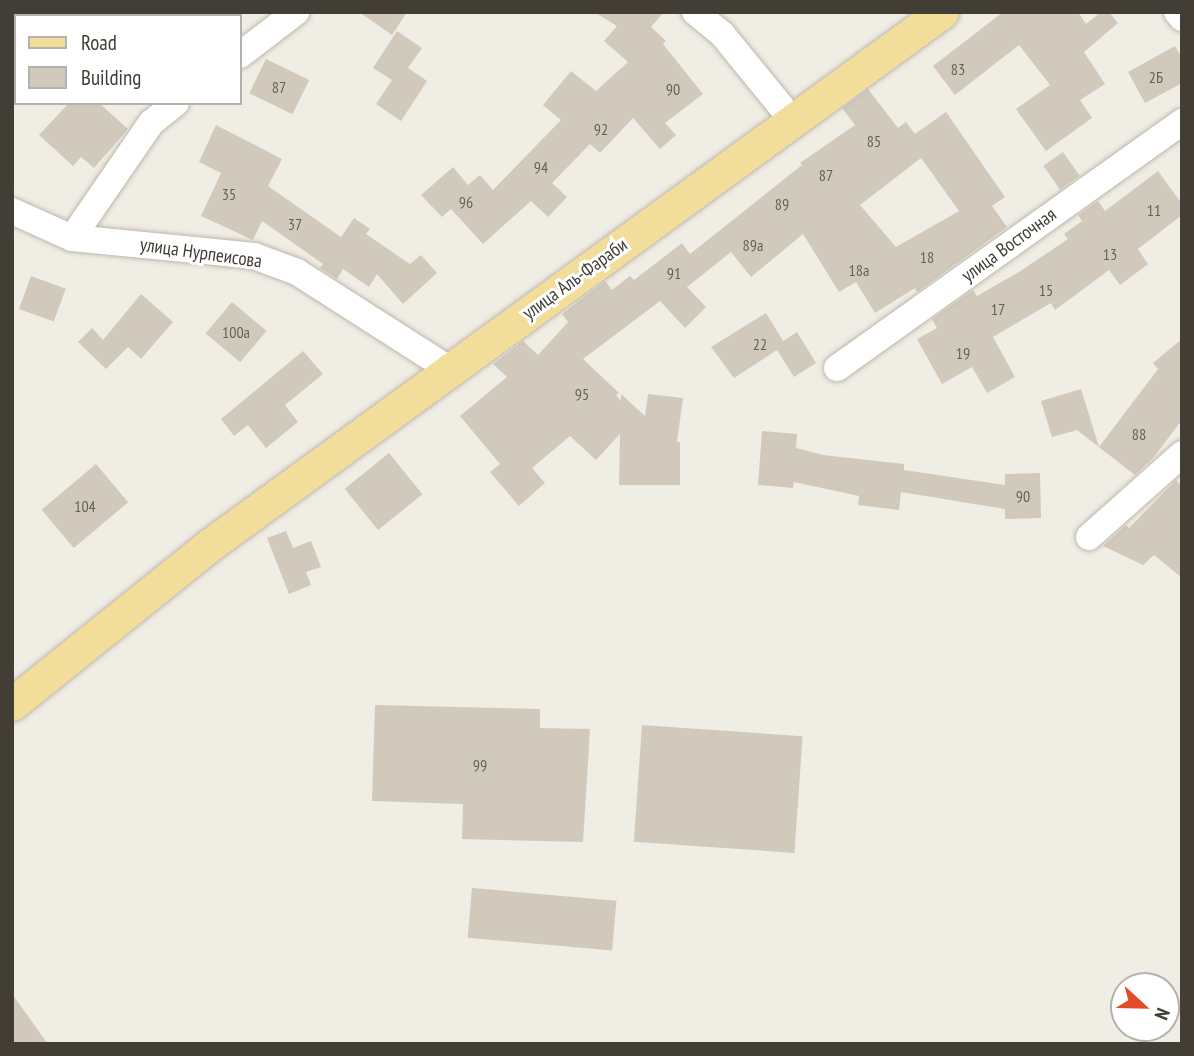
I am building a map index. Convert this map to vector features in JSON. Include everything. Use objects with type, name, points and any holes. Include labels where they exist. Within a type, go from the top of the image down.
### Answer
[{"type":"main road","name":"улица Аль-Фараби","points":[[12,704],[207,547],[942,12]]},
{"type":"street","points":[[242,53],[296,12]]},
{"type":"street","points":[[695,12],[722,34],[793,121]]},
{"type":"street","points":[[1177,12],[1182,18]]},
{"type":"street","points":[[72,237],[150,122],[173,105]]},
{"type":"street","name":"улица Восточная","points":[[837,368],[1182,122]]},
{"type":"street","name":"улица Нурпеисова","points":[[12,211],[72,237],[254,256],[297,272],[450,370]]},
{"type":"street","points":[[1089,537],[1182,454]]},
{"type":"building","points":[[359,12],[407,12],[392,35]]},
{"type":"building","points":[[594,12],[664,12],[651,27],[666,41],[663,44],[703,94],[665,123],[676,135],[660,149],[633,118],[600,153],[590,144],[552,183],[567,197],[548,217],[531,201],[483,244],[451,209],[442,217],[421,195],[453,167],[468,185],[480,175],[493,190],[561,120],[543,105],[571,71],[596,91],[628,62],[604,41],[617,26]]},
{"type":"building","points":[[1003,12],[1078,12],[1086,24],[1101,12],[1109,12],[1118,23],[1084,52],[1105,84],[1080,100],[1092,118],[1046,151],[1016,109],[1050,85],[1019,45],[955,95],[933,66]]},
{"type":"building","points":[[397,31],[422,48],[408,68],[427,81],[401,121],[376,104],[392,80],[373,68]]},
{"type":"building","points":[[1175,46],[1182,58],[1182,83],[1145,103],[1128,72]]},
{"type":"building","points":[[266,59],[309,80],[292,114],[249,93]]},
{"type":"building","points":[[868,89],[898,128],[906,122],[915,134],[946,112],[1005,197],[992,206],[1007,227],[917,292],[915,288],[875,313],[856,282],[839,292],[803,234],[751,277],[731,252],[687,287],[706,307],[685,328],[660,301],[583,359],[619,393],[616,395],[621,401],[621,394],[645,416],[648,394],[683,398],[677,442],[680,442],[680,485],[619,485],[620,434],[596,460],[570,436],[532,468],[545,483],[519,506],[490,472],[500,464],[460,416],[507,377],[493,364],[523,341],[538,355],[568,322],[562,314],[605,281],[612,290],[630,276],[634,280],[682,243],[690,254],[802,165],[800,163],[855,125],[842,108]],"holes":[[[921,158],[959,211],[896,247],[860,205]]]},
{"type":"building","points":[[67,105],[101,105],[128,129],[94,168],[81,157],[73,166],[39,135]]},
{"type":"building","points":[[216,125],[282,159],[268,186],[341,237],[354,218],[370,229],[366,234],[410,264],[421,255],[437,273],[403,304],[377,274],[369,287],[343,269],[337,279],[320,268],[323,264],[262,221],[253,240],[201,216],[221,173],[199,162]]},
{"type":"building","points":[[1063,152],[1080,176],[1060,190],[1043,166]]},
{"type":"building","points":[[1158,171],[1182,204],[1182,215],[1138,249],[1148,264],[1120,285],[1109,270],[1055,310],[1051,303],[993,337],[1015,377],[987,393],[972,367],[942,384],[917,339],[937,328],[932,319],[973,290],[977,296],[1019,272],[1068,239],[1064,234],[1082,221],[1078,215],[1098,201],[1105,211]]},
{"type":"building","points":[[31,276],[66,289],[54,322],[19,309]]},
{"type":"building","points":[[141,294],[173,322],[141,359],[128,347],[106,369],[78,342],[92,328],[103,340]]},
{"type":"building","points":[[232,302],[266,331],[240,362],[206,333]]},
{"type":"building","points":[[766,313],[783,341],[797,332],[816,363],[794,377],[777,350],[734,378],[711,347]]},
{"type":"building","points":[[1182,339],[1182,420],[1153,458],[1135,475],[1077,430],[1052,437],[1041,401],[1081,389],[1099,447],[1158,369],[1153,363]]},
{"type":"building","points":[[303,351],[323,374],[285,405],[298,422],[266,448],[248,425],[234,436],[221,419]]},
{"type":"building","points":[[762,431],[797,434],[796,448],[823,455],[904,464],[904,470],[1005,485],[1005,474],[1040,473],[1041,518],[1005,519],[1005,509],[901,492],[899,510],[858,505],[859,496],[794,482],[793,488],[758,485]]},
{"type":"building","points":[[389,453],[422,494],[378,530],[345,489]]},
{"type":"building","points":[[96,464],[128,502],[74,548],[42,510]]},
{"type":"building","points":[[1176,480],[1182,486],[1182,578],[1154,555],[1143,565],[1103,546],[1126,525],[1129,528]]},
{"type":"building","points":[[286,531],[293,548],[311,541],[321,567],[306,572],[311,585],[289,594],[267,538]]},
{"type":"building","points":[[375,705],[540,709],[540,728],[590,729],[583,842],[462,839],[463,804],[372,801]]},
{"type":"building","points":[[642,725],[803,736],[794,853],[634,842]]},
{"type":"building","points":[[472,888],[616,901],[612,950],[468,938]]},
{"type":"building","points":[[12,994],[48,1044],[12,1044]]}]
